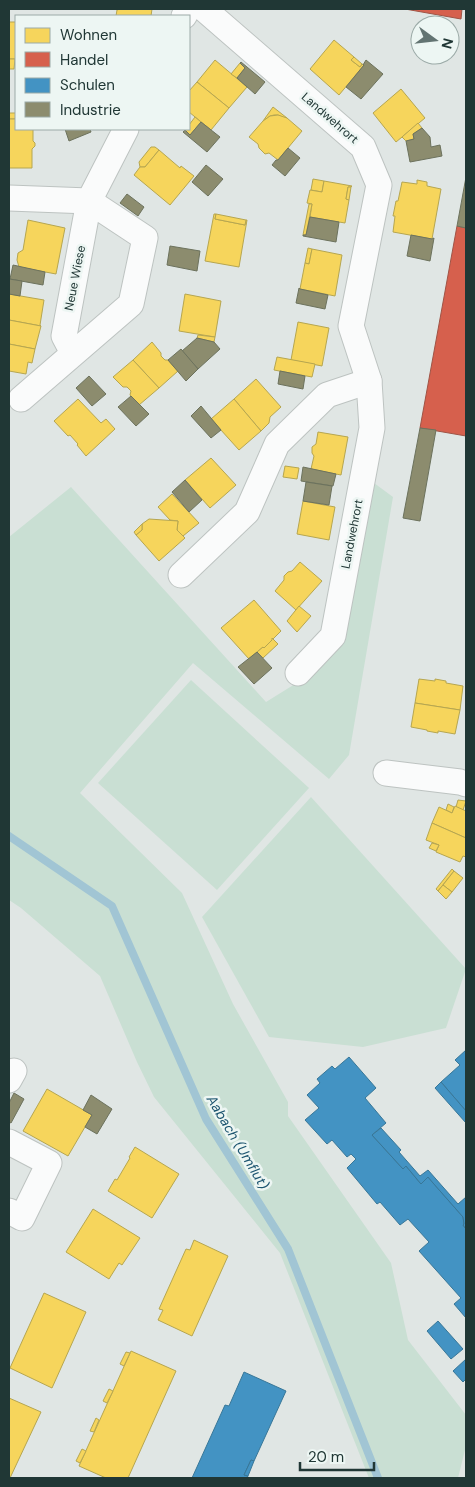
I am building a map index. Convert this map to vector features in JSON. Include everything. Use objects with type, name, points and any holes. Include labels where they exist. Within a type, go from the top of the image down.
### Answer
[{"type":"street","name":"Landwehrort","points":[[204,9],[363,147],[379,185],[351,326],[369,381],[372,428],[333,636],[298,673]]},
{"type":"street","name":"Neue Wiese","points":[[74,353],[64,336],[89,202],[125,130]]},
{"type":"street","points":[[9,198],[89,202],[145,238],[131,304],[21,399]]},
{"type":"street","points":[[181,575],[247,512],[277,444],[327,395],[369,381]]},
{"type":"street","points":[[386,773],[466,784]]},
{"type":"street","points":[[9,1142],[49,1163],[22,1218],[9,1212]]},
{"type":"green space","points":[[370,480],[393,497],[349,755],[329,779],[193,663],[80,793],[182,893],[233,1004],[288,1102],[288,1116],[391,1263],[408,1340],[466,1415],[466,1446],[458,1478],[369,1478],[280,1253],[154,1097],[100,976],[21,908],[9,900],[9,537],[71,487],[266,702],[295,684],[338,640]]},
{"type":"green space","points":[[191,680],[309,788],[217,890],[98,783]]},
{"type":"green space","points":[[311,797],[466,969],[446,1028],[363,1047],[269,1037],[202,917]]},
{"type":"building: Wohnen","points":[[152,9],[151,15],[116,15],[117,10]]},
{"type":"building: Wohnen","points":[[9,22],[15,22],[15,59],[9,59]]},
{"type":"building: Wohnen","points":[[334,40],[354,57],[351,60],[360,67],[362,64],[364,65],[339,95],[310,69]]},
{"type":"building: Wohnen","points":[[354,57],[362,64],[360,67],[351,60]]},
{"type":"building: Wohnen","points":[[9,59],[15,59],[14,69],[9,69]]},
{"type":"building: Wohnen","points":[[215,60],[247,87],[229,108],[197,82]]},
{"type":"building: Wohnen","points":[[240,63],[245,68],[237,78],[231,74]]},
{"type":"building: Wohnen","points":[[197,82],[229,108],[211,130],[190,113],[190,90]]},
{"type":"building: Wohnen","points":[[401,89],[425,118],[396,142],[373,113]]},
{"type":"building: Wohnen","points":[[273,107],[287,118],[274,115],[263,121]]},
{"type":"building: Wohnen","points":[[9,113],[15,113],[15,119],[9,119]]},
{"type":"building: Wohnen","points":[[278,115],[287,118],[302,131],[278,160],[269,153],[265,154],[258,144],[249,137],[263,121],[270,116]]},
{"type":"building: Wohnen","points":[[195,117],[201,122],[190,135],[185,130],[190,130],[190,124]]},
{"type":"building: Wohnen","points":[[9,119],[15,119],[15,130],[33,130],[35,146],[32,149],[32,168],[9,168]]},
{"type":"building: Wohnen","points":[[418,123],[422,128],[413,134],[414,139],[406,141],[402,137]]},
{"type":"building: Wohnen","points":[[151,147],[159,150],[145,167],[140,167],[139,162]]},
{"type":"building: Wohnen","points":[[159,150],[180,168],[181,166],[194,176],[170,205],[134,175],[140,167],[145,167]]},
{"type":"building: Wohnen","points":[[313,179],[324,181],[322,192],[311,190]]},
{"type":"building: Wohnen","points":[[417,180],[427,182],[427,186],[441,189],[432,239],[393,232],[395,216],[393,216],[402,182],[417,184]]},
{"type":"building: Wohnen","points":[[324,181],[352,186],[348,187],[346,199],[349,200],[345,223],[310,217],[312,204],[307,203],[310,190],[322,192]]},
{"type":"building: Wohnen","points":[[348,187],[351,187],[349,200],[346,199]]},
{"type":"building: Wohnen","points":[[309,204],[312,204],[306,235],[303,235]]},
{"type":"building: Wohnen","points":[[214,214],[216,214],[215,219],[245,225],[247,220],[239,267],[205,261]]},
{"type":"building: Wohnen","points":[[216,214],[246,220],[245,225],[215,219]]},
{"type":"building: Wohnen","points":[[28,220],[65,228],[56,274],[19,267],[18,253],[23,250]]},
{"type":"building: Wohnen","points":[[308,248],[312,249],[309,264],[305,263]]},
{"type":"building: Wohnen","points":[[312,249],[342,255],[335,296],[300,289],[305,263],[309,264]]},
{"type":"building: Wohnen","points":[[9,294],[44,300],[41,326],[9,320]]},
{"type":"building: Wohnen","points":[[185,294],[221,301],[215,337],[179,331]]},
{"type":"building: Wohnen","points":[[9,320],[41,326],[35,349],[9,344]]},
{"type":"building: Wohnen","points":[[298,322],[329,328],[322,366],[291,360]]},
{"type":"building: Wohnen","points":[[198,335],[215,337],[214,342],[197,338]]},
{"type":"building: Wohnen","points":[[152,342],[161,353],[161,356],[168,360],[178,371],[159,388],[133,360]]},
{"type":"building: Wohnen","points":[[9,344],[35,349],[32,363],[28,362],[26,374],[9,371]]},
{"type":"building: Wohnen","points":[[277,357],[315,364],[312,377],[274,370]]},
{"type":"building: Wohnen","points":[[133,360],[159,388],[139,405],[130,395],[131,391],[127,387],[123,387],[113,377]]},
{"type":"building: Wohnen","points":[[256,379],[281,407],[270,417],[269,423],[261,431],[234,399]]},
{"type":"building: Wohnen","points":[[78,399],[101,423],[106,419],[115,429],[86,456],[70,435],[68,436],[54,421]]},
{"type":"building: Wohnen","points":[[234,399],[261,431],[239,450],[211,419]]},
{"type":"building: Wohnen","points":[[318,432],[348,437],[341,475],[311,469],[314,456],[312,447],[316,444]]},
{"type":"building: Wohnen","points":[[211,458],[236,485],[210,508],[185,480]]},
{"type":"building: Wohnen","points":[[285,466],[299,468],[297,479],[283,477]]},
{"type":"building: Wohnen","points":[[172,494],[199,523],[183,536],[177,530],[178,521],[170,520],[158,507]]},
{"type":"building: Wohnen","points":[[303,501],[335,507],[329,540],[297,534]]},
{"type":"building: Wohnen","points":[[149,519],[178,521],[177,530],[185,538],[159,561],[136,535],[142,530],[142,524]]},
{"type":"building: Wohnen","points":[[142,524],[142,530],[136,535],[134,532]]},
{"type":"building: Wohnen","points":[[300,562],[322,581],[296,610],[275,591],[284,580],[284,576],[292,571]]},
{"type":"building: Wohnen","points":[[254,600],[281,631],[264,648],[249,659],[221,628]]},
{"type":"building: Wohnen","points":[[299,606],[311,616],[297,632],[287,621]]},
{"type":"building: Wohnen","points":[[272,638],[278,644],[263,658],[257,652],[264,648]]},
{"type":"building: Wohnen","points":[[419,679],[435,681],[435,679],[463,686],[460,710],[415,703]]},
{"type":"building: Wohnen","points":[[415,703],[460,710],[455,734],[438,731],[438,733],[411,727]]},
{"type":"building: Wohnen","points":[[458,800],[466,801],[463,810],[456,807]]},
{"type":"building: Wohnen","points":[[448,804],[454,807],[452,813],[446,810]]},
{"type":"building: Wohnen","points":[[455,806],[466,811],[466,838],[432,823],[439,807],[452,813]]},
{"type":"building: Wohnen","points":[[432,823],[466,838],[466,857],[463,856],[460,862],[436,852],[439,845],[426,840]]},
{"type":"building: Wohnen","points":[[432,843],[439,845],[436,851],[429,848]]},
{"type":"building: Wohnen","points":[[452,869],[454,871],[438,891],[436,889]]},
{"type":"building: Wohnen","points":[[454,871],[463,878],[452,892],[443,885]]},
{"type":"building: Wohnen","points":[[443,885],[452,892],[446,899],[438,891]]},
{"type":"building: Wohnen","points":[[47,1089],[92,1115],[68,1156],[23,1131]]},
{"type":"building: Wohnen","points":[[135,1147],[179,1174],[152,1218],[108,1191],[115,1179],[117,1180]]},
{"type":"building: Wohnen","points":[[93,1209],[140,1238],[122,1265],[119,1263],[109,1279],[66,1252]]},
{"type":"building: Wohnen","points":[[194,1240],[228,1256],[192,1336],[158,1320],[163,1310],[159,1309],[186,1249],[190,1250]]},
{"type":"building: Wohnen","points":[[44,1293],[86,1312],[52,1388],[10,1368]]},
{"type":"building: Wohnen","points":[[131,1351],[176,1371],[128,1478],[106,1478],[79,1466]]},
{"type":"building: Wohnen","points":[[126,1352],[130,1353],[124,1366],[120,1364]]},
{"type":"building: Wohnen","points":[[109,1389],[113,1391],[107,1403],[103,1401]]},
{"type":"building: Wohnen","points":[[9,1398],[41,1412],[10,1478],[9,1478]]},
{"type":"building: Wohnen","points":[[96,1418],[99,1420],[94,1432],[90,1431]]},
{"type":"building: Wohnen","points":[[82,1449],[86,1451],[80,1463],[76,1461]]},
{"type":"building: Handel","points":[[405,9],[462,9],[461,19],[460,15],[439,15]]},
{"type":"building: Handel","points":[[457,226],[466,228],[466,436],[420,428]]},
{"type":"building: Schulen","points":[[466,1050],[466,1111],[441,1082],[460,1065],[455,1060]]},
{"type":"building: Schulen","points":[[349,1057],[376,1088],[365,1098],[386,1123],[372,1135],[403,1169],[406,1166],[421,1184],[428,1177],[463,1217],[463,1225],[466,1229],[466,1318],[454,1304],[461,1298],[419,1251],[429,1242],[408,1219],[400,1225],[380,1202],[377,1204],[347,1168],[356,1159],[351,1154],[347,1157],[332,1140],[327,1144],[305,1120],[319,1108],[307,1095],[320,1083],[317,1079],[332,1066],[335,1069]]},
{"type":"building: Schulen","points":[[441,1082],[466,1111],[466,1123],[435,1088]]},
{"type":"building: Schulen","points":[[381,1128],[401,1150],[399,1152],[420,1176],[428,1170],[458,1204],[466,1197],[466,1229],[463,1225],[463,1217],[428,1177],[421,1184],[406,1166],[403,1169],[372,1135]]},
{"type":"building: Schulen","points":[[438,1321],[463,1349],[451,1359],[427,1331]]},
{"type":"building: Schulen","points":[[466,1359],[466,1379],[463,1382],[453,1371]]},
{"type":"building: Schulen","points":[[244,1372],[286,1391],[254,1461],[251,1460],[244,1475],[248,1476],[247,1478],[192,1478],[225,1405],[229,1406]]},
{"type":"building: Schulen","points":[[251,1460],[254,1461],[248,1476],[244,1475]]},
{"type":"building: Industrie","points":[[366,60],[383,74],[361,99],[346,87]]},
{"type":"building: Industrie","points":[[241,62],[265,82],[255,94],[237,78],[245,68]]},
{"type":"building: Industrie","points":[[201,122],[220,137],[207,152],[183,132],[185,130],[190,135]]},
{"type":"building: Industrie","points":[[422,128],[430,137],[431,147],[440,145],[442,156],[410,162],[406,141],[414,139],[413,134]]},
{"type":"building: Industrie","points":[[65,130],[90,130],[91,132],[69,141]]},
{"type":"building: Industrie","points":[[288,148],[300,158],[285,176],[272,165]]},
{"type":"building: Industrie","points":[[206,165],[223,179],[208,196],[192,182]]},
{"type":"building: Industrie","points":[[466,177],[466,228],[457,226]]},
{"type":"building: Industrie","points":[[127,194],[144,207],[138,216],[120,203]]},
{"type":"building: Industrie","points":[[310,217],[339,222],[336,242],[303,236],[306,235]]},
{"type":"building: Industrie","points":[[411,235],[434,238],[430,261],[407,256]]},
{"type":"building: Industrie","points":[[170,246],[200,251],[197,271],[167,265]]},
{"type":"building: Industrie","points":[[13,265],[45,272],[43,285],[10,279]]},
{"type":"building: Industrie","points":[[9,279],[22,281],[20,296],[9,294]]},
{"type":"building: Industrie","points":[[299,288],[328,295],[325,309],[296,303]]},
{"type":"building: Industrie","points":[[197,338],[214,342],[220,349],[198,369],[182,351]]},
{"type":"building: Industrie","points":[[181,349],[198,369],[186,381],[168,360]]},
{"type":"building: Industrie","points":[[280,371],[305,376],[303,389],[278,384]]},
{"type":"building: Industrie","points":[[89,376],[106,394],[92,406],[76,388]]},
{"type":"building: Industrie","points":[[131,396],[149,414],[136,426],[118,407]]},
{"type":"building: Industrie","points":[[201,406],[221,430],[211,438],[191,416]]},
{"type":"building: Industrie","points":[[420,428],[436,430],[420,521],[403,518]]},
{"type":"building: Industrie","points":[[303,467],[336,474],[333,486],[301,481]]},
{"type":"building: Industrie","points":[[185,480],[202,500],[189,512],[172,492]]},
{"type":"building: Industrie","points":[[306,482],[332,486],[329,505],[303,501]]},
{"type":"building: Industrie","points":[[257,652],[272,668],[254,684],[238,667]]},
{"type":"building: Industrie","points":[[14,1093],[24,1099],[11,1123],[9,1122],[9,1103]]},
{"type":"building: Industrie","points":[[91,1095],[112,1109],[97,1134],[85,1127],[92,1115],[83,1110]]},
{"type":"waterway","name":"Aabach (Umflut)","points":[[9,836],[112,906],[206,1119],[288,1249],[378,1478]]}]
